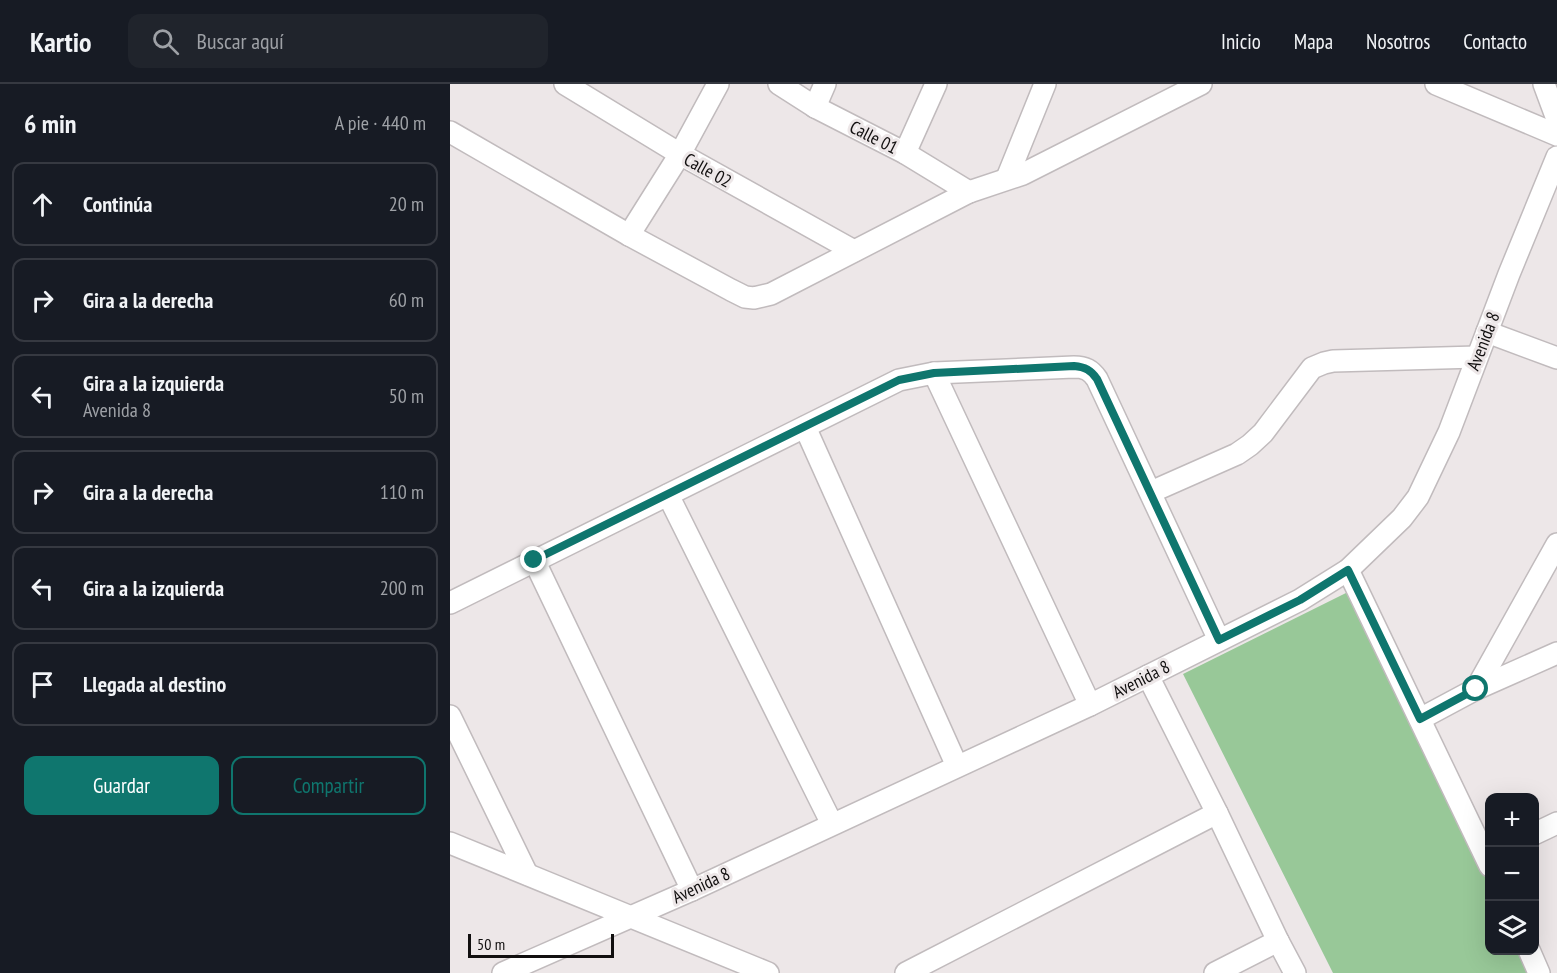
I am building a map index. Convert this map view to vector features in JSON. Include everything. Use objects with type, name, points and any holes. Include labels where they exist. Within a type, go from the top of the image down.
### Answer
[{"type":"street","name":"Calle 02","points":[[564,84],[680,154],[854,250]]},
{"type":"street","points":[[629,234],[680,154],[718,84]]},
{"type":"street","name":"Calle 01","points":[[779,84],[815,107],[905,153],[969,192]]},
{"type":"street","points":[[815,107],[825,84]]},
{"type":"street","points":[[905,153],[936,84]]},
{"type":"street","points":[[1006,178],[1045,84]]},
{"type":"street","points":[[450,132],[731,290],[745,297],[754,298],[781,290],[969,192],[1023,174],[1202,84]]},
{"type":"street","points":[[1436,84],[1557,135]]},
{"type":"street","points":[[1544,84],[1557,119]]},
{"type":"street","name":"Avenida 8","points":[[503,973],[692,890],[1090,705],[1300,600],[1348,570],[1402,518],[1418,497],[1449,432],[1557,156]]},
{"type":"street","points":[[1487,332],[1557,358]]},
{"type":"street","points":[[1151,492],[1237,454],[1250,445],[1263,433],[1312,368],[1316,366],[1333,361],[1477,357]]},
{"type":"street","points":[[450,603],[899,380],[934,373],[1074,366],[1091,371],[1097,379],[1219,640]]},
{"type":"street","points":[[934,373],[1090,705]]},
{"type":"street","points":[[805,427],[957,766]]},
{"type":"street","points":[[668,495],[832,824]]},
{"type":"street","points":[[1476,689],[1557,544]]},
{"type":"street","points":[[534,560],[692,890]]},
{"type":"street","points":[[1348,570],[1485,854]]},
{"type":"street","points":[[1420,719],[1476,689],[1557,653]]},
{"type":"street","points":[[1148,676],[1278,941],[1296,973]]},
{"type":"street","points":[[450,716],[526,874]]},
{"type":"street","points":[[906,973],[1217,813]]},
{"type":"street","points":[[1539,832],[1557,823]]},
{"type":"street","points":[[450,843],[768,973]]},
{"type":"street","points":[[1215,973],[1278,941]]},
{"type":"street","points":[[1530,955],[1539,973]]},
{"type":"green space","points":[[1354,589],[1485,851],[1485,955],[1537,955],[1547,973],[1333,973],[1183,674]]},
{"type":"route","points":[[534,560],[899,380],[934,373],[1083,367],[1091,371],[1097,379],[1219,640],[1300,600],[1348,570],[1420,719],[1476,689]]}]
